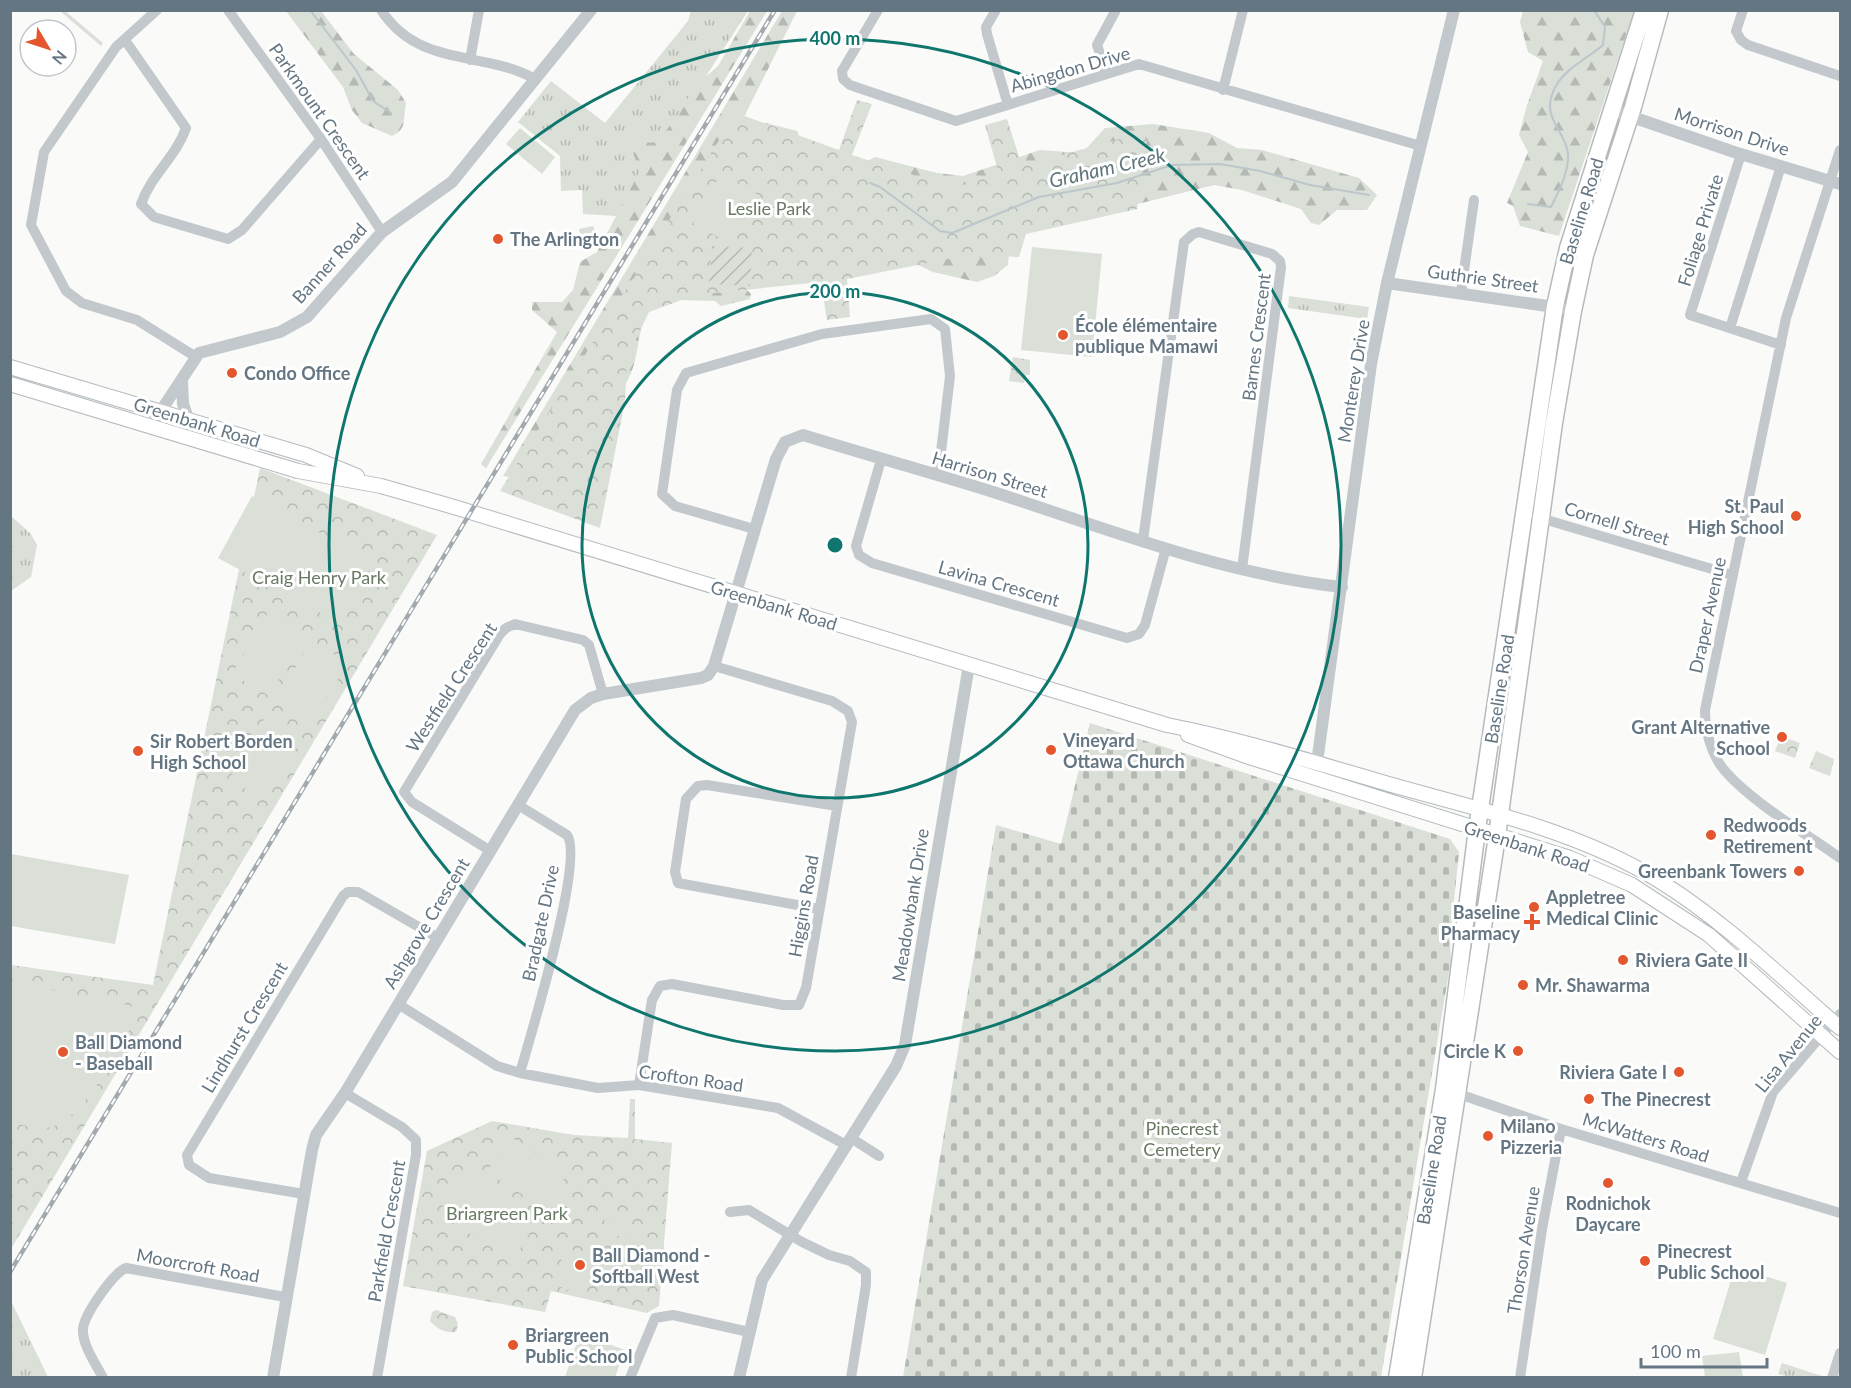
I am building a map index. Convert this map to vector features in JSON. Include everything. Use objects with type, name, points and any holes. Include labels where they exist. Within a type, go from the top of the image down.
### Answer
[{"type":"main road","name":"Baseline Road","points":[[1397,1377],[1497,834],[1534,516],[1555,306],[1568,248],[1644,10]]},
{"type":"main road","name":"Baseline Road","points":[[1413,1377],[1451,1091],[1478,829],[1534,516],[1585,255],[1630,116],[1660,10]]},
{"type":"main road","name":"Greenbank Road","points":[[10,367],[306,455],[381,486],[1167,725],[1246,756],[1497,834],[1603,872],[1660,902],[1709,935],[1840,1052]]},
{"type":"main road","name":"Greenbank Road","points":[[10,384],[298,471],[381,486]]},
{"type":"main road","name":"Greenbank Road","points":[[1167,725],[1207,733],[1499,815],[1589,846],[1646,873],[1715,922],[1838,1021]]},
{"type":"street","points":[[151,426],[196,357],[136,320],[82,303],[66,291],[31,225],[44,152],[112,53],[158,10]]},
{"type":"street","name":"Parkmount Crescent","points":[[228,10],[321,140],[382,232]]},
{"type":"street","points":[[381,10],[400,30],[430,51],[520,71],[535,79]]},
{"type":"street","points":[[470,60],[479,10]]},
{"type":"street","name":"Banner Road","points":[[196,357],[202,351],[280,332],[308,316],[382,232],[452,182],[591,10]]},
{"type":"street","name":"Abingdon Drive","points":[[878,10],[842,71],[843,79],[850,85],[956,121],[1106,72],[1139,64],[1421,146]]},
{"type":"street","points":[[996,10],[986,27],[1008,105]]},
{"type":"street","points":[[1106,72],[1097,45],[1116,10]]},
{"type":"street","points":[[1223,90],[1243,10]]},
{"type":"street","name":"Monterey Drive","points":[[1317,763],[1371,364],[1388,283],[1454,10]]},
{"type":"street","points":[[1743,10],[1736,31],[1741,40],[1748,45],[1840,76]]},
{"type":"street","points":[[125,40],[186,128],[180,146],[147,186],[141,204],[154,218],[228,239],[242,230],[321,140]]},
{"type":"street","name":"Morrison Drive","points":[[1612,110],[1741,154],[1835,182]]},
{"type":"street","name":"Draper Avenue","points":[[1840,150],[1835,182],[1786,318],[1705,710],[1708,735],[1714,754],[1725,771],[1745,789],[1840,858]]},
{"type":"street","name":"Foliage Private","points":[[1730,328],[1690,315],[1741,154]]},
{"type":"street","points":[[1781,166],[1730,328],[1781,345]]},
{"type":"street","points":[[1461,292],[1474,200]]},
{"type":"street","name":"Barnes Crescent","points":[[1143,540],[1184,242],[1198,232],[1272,255],[1280,261],[1281,267],[1280,290],[1242,569]]},
{"type":"street","name":"Guthrie Street","points":[[1388,283],[1555,306],[1573,311]]},
{"type":"street","points":[[754,529],[675,506],[662,494],[677,390],[686,373],[822,334],[931,319],[945,329],[951,376],[940,452],[934,475]]},
{"type":"street","points":[[182,376],[183,404],[189,421]]},
{"type":"street","name":"Harrison Street","points":[[735,594],[776,459],[785,442],[803,435],[1166,548],[1281,580],[1342,587]]},
{"type":"street","name":"Lavina Crescent","points":[[881,460],[856,546],[859,555],[872,563],[1126,638],[1139,634],[1145,625],[1166,548]]},
{"type":"street","name":"Cornell Street","points":[[1534,516],[1732,575]]},
{"type":"street","points":[[714,666],[735,594]]},
{"type":"street","name":"Westfield Crescent","points":[[489,850],[412,802],[404,792],[500,634],[515,624],[583,640],[589,645],[603,694]]},
{"type":"street","name":"Ashgrove Crescent","points":[[273,1377],[285,1297],[316,1135],[345,1093],[575,710],[591,698],[603,694],[701,678],[708,675],[714,666]]},
{"type":"street","name":"Higgins Road","points":[[639,1085],[652,1000],[660,986],[672,984],[783,1005],[799,1005],[806,988],[852,722],[848,711],[832,701],[714,666]]},
{"type":"street","name":"Meadowbank Drive","points":[[739,1377],[762,1280],[896,1066],[905,1045],[969,666]]},
{"type":"street","points":[[819,909],[678,883],[675,872],[686,799],[698,786],[707,785],[837,806]]},
{"type":"street","name":"Bradgate Drive","points":[[518,805],[567,835],[572,850],[558,933],[520,1073]]},
{"type":"street","name":"Lindhurst Crescent","points":[[304,1194],[209,1178],[189,1165],[187,1155],[343,896],[348,892],[358,892],[438,939]]},
{"type":"street","name":"Crofton Road","points":[[398,1004],[497,1066],[520,1073],[598,1088],[639,1085],[778,1108],[848,1142]]},
{"type":"street","name":"Lisa Avenue","points":[[1741,1182],[1773,1092],[1822,1035],[1838,1021]]},
{"type":"street","name":"McWatters Road","points":[[1451,1091],[1561,1129],[1840,1213]]},
{"type":"street","name":"Parkfield Crescent","points":[[345,1093],[402,1127],[416,1140],[416,1155],[377,1377]]},
{"type":"street","name":"Thorson Avenue","points":[[1520,1377],[1542,1229],[1561,1129]]},
{"type":"street","points":[[848,1142],[879,1156]]},
{"type":"street","points":[[730,1212],[749,1210],[829,1255],[850,1261],[866,1272],[866,1285],[851,1377]]},
{"type":"street","name":"Moorcroft Road","points":[[103,1377],[88,1348],[83,1326],[110,1280],[120,1270],[126,1268],[285,1297]]},
{"type":"street","points":[[630,1377],[655,1318],[673,1315],[749,1332]]},
{"type":"street","points":[[1833,1377],[1840,1353]]},
{"type":"green space","points":[[60,11],[65,11],[73,18],[68,18]]},
{"type":"green space","points":[[286,11],[321,11],[354,54],[398,90],[406,103],[403,126],[399,132],[392,136],[362,123],[352,110],[343,87]]},
{"type":"green space","points":[[691,11],[748,11],[616,216],[583,214],[582,190],[561,191],[560,156],[518,122],[551,81],[605,123],[688,21]]},
{"type":"green space","points":[[750,11],[767,11],[486,468],[481,464],[557,332],[532,310],[532,302],[562,302],[573,290],[580,262],[597,252],[640,171],[629,142],[635,137],[650,143],[658,141],[679,114],[694,87],[718,66]]},
{"type":"green space","points":[[782,11],[797,11],[743,119],[749,125],[766,123],[797,131],[804,146],[721,174],[514,478],[503,476]]},
{"type":"green space","points":[[1523,11],[1634,11],[1559,236],[1520,226],[1513,206],[1507,203],[1528,152],[1519,135],[1543,61],[1528,52],[1520,22]]},
{"type":"green space","points":[[78,22],[103,43],[101,46],[78,26]]},
{"type":"green space","name":"Leslie Park","points":[[857,100],[872,104],[852,155],[953,188],[999,174],[985,125],[1007,119],[1022,166],[1134,135],[1147,139],[1137,209],[1026,234],[1019,257],[973,254],[847,279],[850,317],[827,320],[821,282],[695,295],[649,312],[627,358],[625,401],[600,528],[500,491],[736,113],[839,150]]},
{"type":"green space","points":[[1153,124],[1209,133],[1237,148],[1262,150],[1359,178],[1377,195],[1367,210],[1337,210],[1319,225],[1311,223],[1301,209],[1242,190],[1214,185],[1017,234],[1010,239],[1008,265],[994,276],[977,282],[933,272],[910,261],[854,169],[875,157],[937,173],[963,176],[1040,150],[1082,153],[1105,128]]},
{"type":"green space","points":[[520,128],[555,157],[542,174],[506,144]]},
{"type":"green space","points":[[721,174],[760,196],[732,245],[693,223]]},
{"type":"green space","points":[[593,226],[597,235],[594,245],[582,250],[579,229]]},
{"type":"green space","points":[[712,246],[752,248],[750,286],[709,284]]},
{"type":"green space","points":[[1032,247],[1102,254],[1092,357],[1021,350]]},
{"type":"green space","points":[[747,290],[751,294],[750,299],[721,306],[715,301],[679,300],[650,307],[642,326],[633,367],[624,386],[621,359],[646,298]]},
{"type":"green space","points":[[1289,296],[1369,307],[1367,319],[1288,308]]},
{"type":"green space","points":[[1013,357],[1030,360],[1030,375],[1026,375],[1024,383],[1009,381]]},
{"type":"green space","name":"Craig Henry Park","points":[[260,468],[437,535],[11,1249],[11,965],[153,985]]},
{"type":"green space","points":[[252,496],[374,562],[341,624],[218,558]]},
{"type":"green space","points":[[11,516],[31,534],[37,545],[31,577],[11,591]]},
{"type":"green space","points":[[267,614],[304,636],[269,696],[232,674]]},
{"type":"green space","points":[[311,641],[348,662],[312,723],[276,701]]},
{"type":"green space","points":[[264,719],[301,741],[265,801],[229,779]]},
{"type":"green space","name":"Pinecrest Cemetery","points":[[1090,723],[1450,839],[1459,852],[1450,940],[1451,960],[1381,1377],[903,1377],[996,825],[1061,844]]},
{"type":"green space","points":[[1781,736],[1800,743],[1795,758],[1775,751]]},
{"type":"green space","points":[[1816,751],[1834,759],[1830,776],[1809,768]]},
{"type":"green space","points":[[11,854],[129,875],[115,944],[11,926]]},
{"type":"green space","name":"Ball Diamond - Baseball","points":[[15,982],[142,1008],[115,1057],[91,1093],[78,1109],[65,1120],[51,1127],[36,1128],[11,1122],[10,983]]},
{"type":"green space","name":"Briargreen Park","points":[[630,1099],[635,1099],[635,1139],[672,1143],[659,1306],[647,1313],[551,1291],[545,1312],[403,1286],[427,1151],[492,1121],[574,1135],[628,1138]]},
{"type":"green space","points":[[509,1136],[568,1173],[545,1209],[487,1172]]},
{"type":"green space","points":[[464,1171],[539,1218],[513,1260],[438,1214]]},
{"type":"green space","points":[[605,1218],[633,1224],[630,1238],[602,1233]]},
{"type":"green space","name":"Ball Diamond - Softball West","points":[[564,1248],[603,1257],[598,1274],[583,1289],[567,1290],[556,1285]]},
{"type":"green space","points":[[1735,1267],[1787,1283],[1765,1355],[1713,1339]]},
{"type":"green space","points":[[11,1301],[48,1377],[11,1377]]},
{"type":"green space","points":[[436,1310],[455,1317],[458,1324],[456,1332],[442,1330],[430,1321],[432,1312]]},
{"type":"green space","points":[[580,1334],[625,1350],[615,1377],[565,1377]]},
{"type":"green space","points":[[1739,1352],[1743,1377],[1705,1377],[1702,1356]]},
{"type":"green space","points":[[1782,1363],[1825,1377],[1789,1377],[1778,1374]]},
{"type":"waterway","points":[[310,10],[356,70],[373,101],[391,113]]},
{"type":"waterway","name":"Graham Creek","points":[[1528,204],[1551,207],[1563,181],[1568,154],[1563,137],[1554,122],[1550,106],[1561,78],[1603,45],[1605,27],[1594,10]]},
{"type":"waterway","name":"Graham Creek","points":[[870,183],[880,187],[940,231],[952,233],[1039,197],[1117,183],[1172,165],[1220,164],[1260,171],[1310,185],[1369,195]]},
{"type":"railway","points":[[10,1272],[775,10]]},
{"type":"place","name":"The Arlington","points":[[498,239]]},
{"type":"place","name":"École élémentaire publique Mamawi","points":[[1063,335]]},
{"type":"place","name":"Condo Office","points":[[232,373]]},
{"type":"place","name":"St. Paul High School","points":[[1796,516]]},
{"type":"place","name":"Grant Alternative School","points":[[1782,737]]},
{"type":"place","name":"Vineyard Ottawa Church","points":[[1051,750]]},
{"type":"place","name":"Sir Robert Borden High School","points":[[138,751]]},
{"type":"place","name":"Redwoods Retirement","points":[[1711,835]]},
{"type":"place","name":"Greenbank Towers","points":[[1799,871]]},
{"type":"place","name":"Appletree Medical Clinic","points":[[1534,907]]},
{"type":"place","name":"Baseline Pharmacy","points":[[1532,922]]},
{"type":"place","name":"Riviera Gate II","points":[[1623,960]]},
{"type":"place","name":"Mr. Shawarma","points":[[1523,985]]},
{"type":"place","name":"Circle K","points":[[1518,1051]]},
{"type":"place","name":"Ball Diamond - Baseball","points":[[63,1052]]},
{"type":"place","name":"Riviera Gate I","points":[[1679,1072]]},
{"type":"place","name":"The Pinecrest","points":[[1589,1099]]},
{"type":"place","name":"Milano Pizzeria","points":[[1488,1136]]},
{"type":"place","name":"Rodnichok Daycare","points":[[1608,1183]]},
{"type":"place","name":"Pinecrest Public School","points":[[1645,1261]]},
{"type":"place","name":"Ball Diamond - Softball West","points":[[580,1265]]},
{"type":"place","name":"Briargreen Public School","points":[[513,1345]]}]
